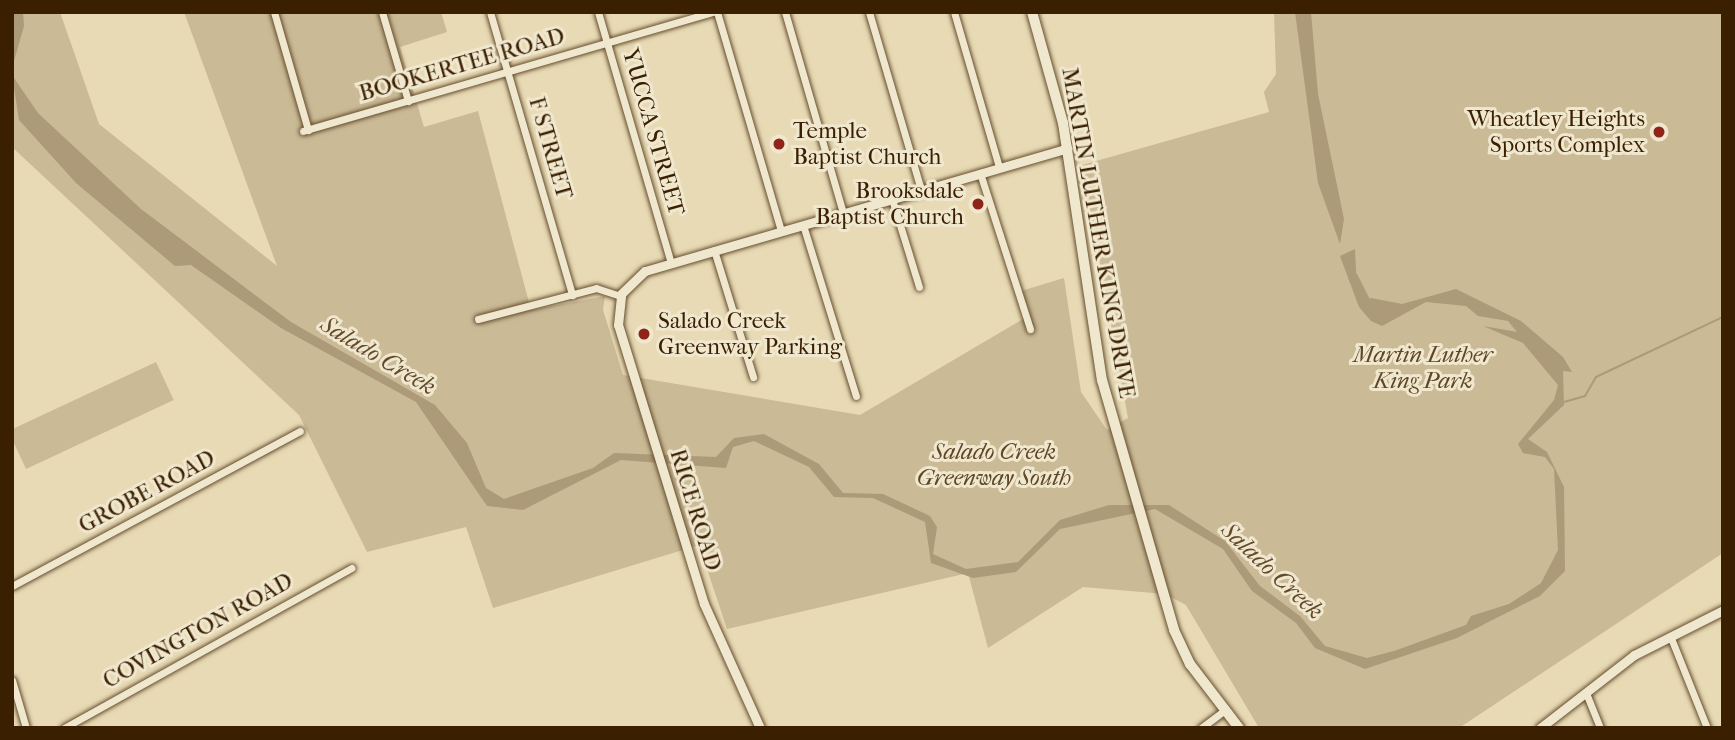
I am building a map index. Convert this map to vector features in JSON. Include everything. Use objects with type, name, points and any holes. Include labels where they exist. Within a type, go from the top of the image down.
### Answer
[{"type":"main road","name":"MARTIN LUTHER KING DRIVE","points":[[1032,12],[1067,148],[1098,362],[1112,416],[1168,608],[1190,664],[1239,728]]},
{"type":"street","name":"BOOKERTEE ROAD","points":[[274,12],[306,130],[711,13]]},
{"type":"street","points":[[382,12],[408,101]]},
{"type":"street","name":"F STREET","points":[[490,12],[572,295]]},
{"type":"street","name":"YUCCA STREET","points":[[598,12],[671,263]]},
{"type":"street","points":[[785,12],[843,213]]},
{"type":"street","points":[[869,12],[921,190]]},
{"type":"street","points":[[954,12],[999,167]]},
{"type":"street","points":[[711,13],[781,231]]},
{"type":"street","points":[[478,319],[596,288],[620,296],[639,274],[671,263],[1067,148]]},
{"type":"street","points":[[980,173],[1030,329]]},
{"type":"street","points":[[892,199],[919,287]]},
{"type":"street","points":[[803,225],[856,396]]},
{"type":"street","points":[[714,250],[752,377]]},
{"type":"street","name":"RICE ROAD","points":[[620,296],[616,316],[626,353],[708,616],[760,728]]},
{"type":"street","name":"GROBE ROAD","points":[[12,586],[300,431]]},
{"type":"street","name":"COVINGTON ROAD","points":[[64,728],[351,568]]},
{"type":"street","points":[[1540,728],[1634,655],[1723,610]]},
{"type":"street","points":[[1671,638],[1707,728]]},
{"type":"street","points":[[12,680],[26,728]]},
{"type":"street","points":[[1586,693],[1600,728]]},
{"type":"street","points":[[1200,728],[1226,709]]},
{"type":"green space","points":[[12,12],[60,12],[99,124],[277,266],[184,12],[441,12],[447,32],[400,47],[424,127],[478,111],[531,310],[605,296],[603,310],[623,375],[860,415],[1030,315],[1021,291],[1064,278],[1081,392],[1107,430],[1128,418],[1082,165],[1269,112],[1264,92],[1276,74],[1274,12],[1723,12],[1723,553],[1459,728],[1259,728],[1186,605],[1165,594],[1083,587],[988,648],[968,573],[727,629],[699,545],[493,608],[466,527],[367,552],[299,415],[12,147]]},
{"type":"green space","points":[[156,362],[174,400],[26,469],[12,439],[12,429]]},
{"type":"shaded area","points":[[12,12],[23,12],[24,26],[12,68]]},
{"type":"shaded area","points":[[1295,12],[1311,12],[1318,94],[1344,219],[1340,244],[1318,183]]},
{"type":"shaded area","points":[[12,75],[38,113],[141,209],[291,322],[435,405],[467,443],[486,488],[504,499],[593,468],[614,453],[716,457],[734,438],[764,434],[819,464],[843,493],[883,494],[930,516],[937,527],[933,554],[966,569],[1018,562],[1060,520],[1109,505],[1169,505],[1225,541],[1260,586],[1300,616],[1325,646],[1367,658],[1394,651],[1466,625],[1471,616],[1509,604],[1541,583],[1558,550],[1554,469],[1545,457],[1523,453],[1518,444],[1554,400],[1558,385],[1523,343],[1483,326],[1517,332],[1508,321],[1478,316],[1466,306],[1426,302],[1382,326],[1371,321],[1359,307],[1340,256],[1355,249],[1357,294],[1364,304],[1371,298],[1402,304],[1456,289],[1521,321],[1563,357],[1572,372],[1563,371],[1564,405],[1528,439],[1547,452],[1564,487],[1565,571],[1540,596],[1457,638],[1365,669],[1315,648],[1296,623],[1252,591],[1223,549],[1155,509],[1060,529],[1016,572],[973,578],[931,563],[925,522],[873,498],[834,497],[809,467],[754,441],[733,447],[726,468],[621,460],[523,510],[487,506],[416,402],[281,328],[191,265],[175,266],[76,183],[19,120]]},
{"type":"waterway","name":"Salado Creek","points":[[1353,277],[1369,308]]},
{"type":"waterway","points":[[1564,402],[1585,396],[1596,377],[1723,317]]},
{"type":"place","name":"Wheatley Heights Sports Complex","points":[[1659,132]]},
{"type":"place","name":"Temple Baptist Church","points":[[779,144]]},
{"type":"place","name":"Brooksdale Baptist Church","points":[[978,204]]},
{"type":"place","name":"Salado Creek Greenway Parking","points":[[644,334]]},
{"type":"park label","name":"Martin Luther King Park","points":[[1423,368]]},
{"type":"park label","name":"Salado Creek Greenway South","points":[[994,465]]}]
